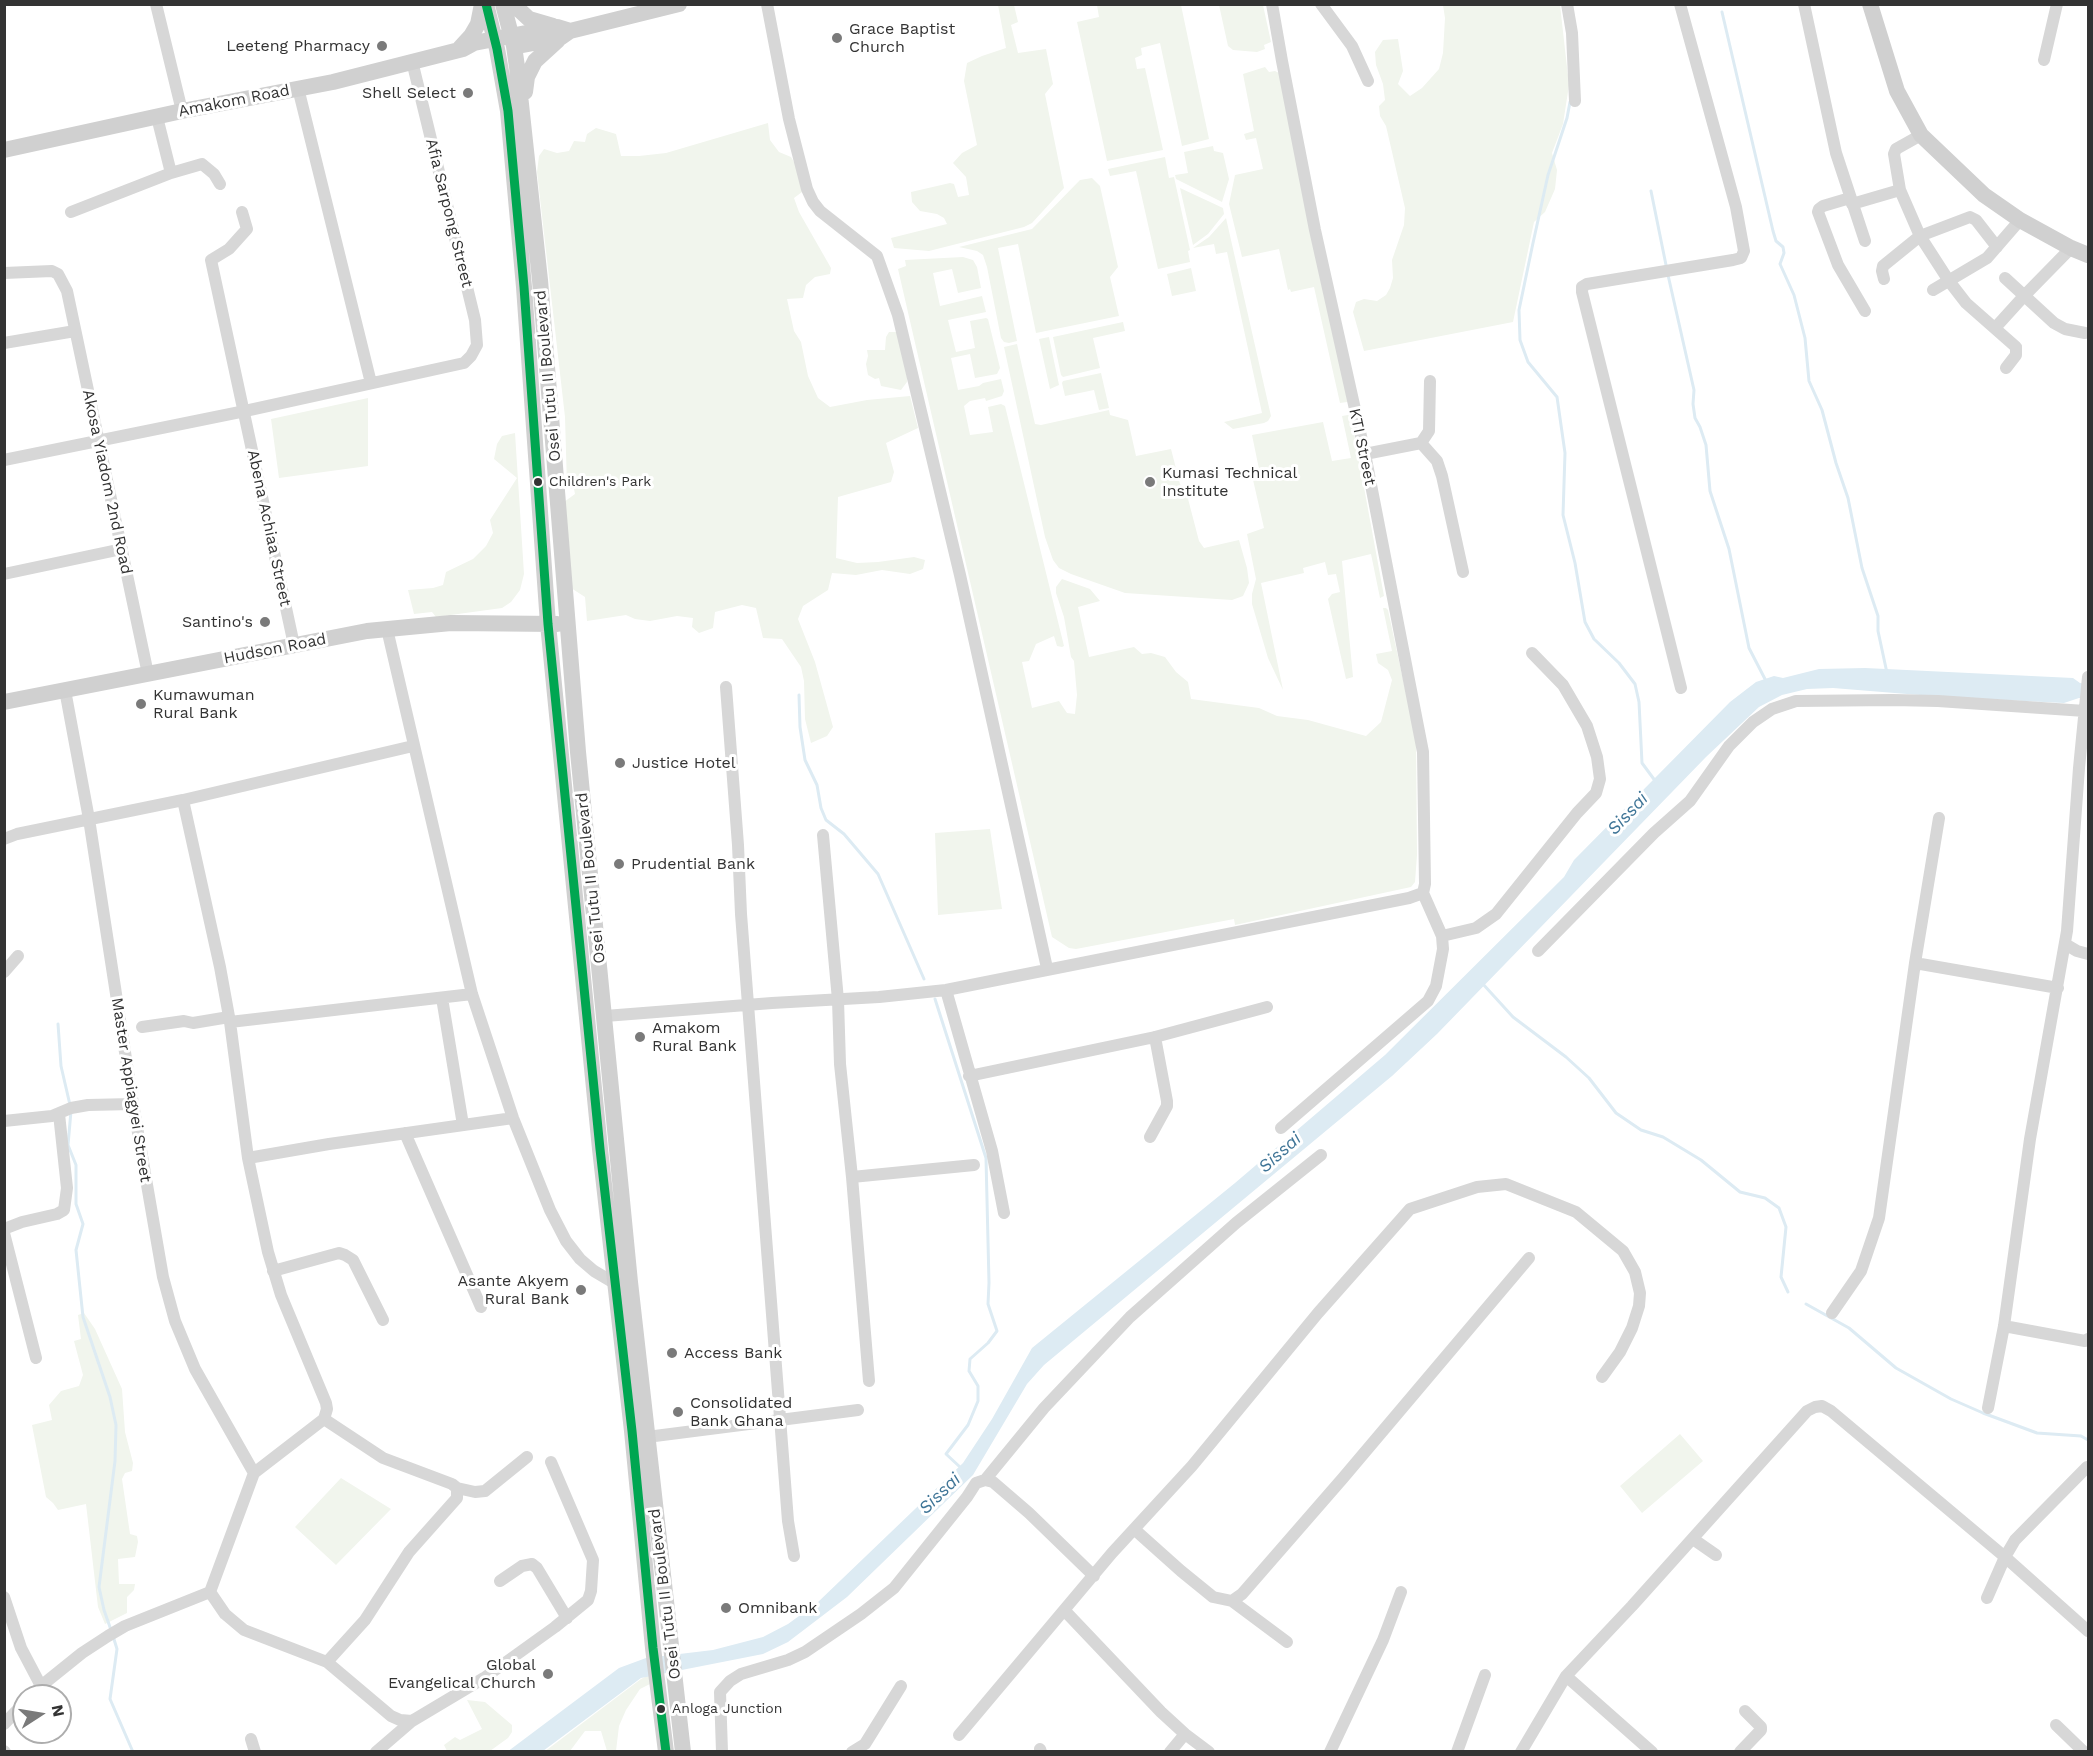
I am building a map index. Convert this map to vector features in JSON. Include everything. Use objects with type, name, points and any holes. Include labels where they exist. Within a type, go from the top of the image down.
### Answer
[{"type":"main road","name":"Osei Tutu II Boulevard","points":[[484,4],[504,43],[523,117],[526,167],[540,280],[568,625],[647,1437],[662,1647],[658,1687],[666,1752]]},
{"type":"main road","points":[[460,50],[476,28],[484,4]]},
{"type":"main road","name":"Osei Tutu II Boulevard","points":[[503,4],[507,111],[524,287],[548,624],[598,1125],[662,1647],[675,1684],[683,1752]]},
{"type":"main road","points":[[513,4],[530,19],[562,32],[543,51],[530,69],[527,77],[523,117]]},
{"type":"main road","points":[[1870,4],[1897,91],[1921,135],[1984,195],[2020,220],[2088,255]]},
{"type":"main road","name":"Amakom Road","points":[[4,150],[298,88],[460,50],[474,43],[504,43],[562,32],[675,5]]},
{"type":"main road","name":"Hudson Road","points":[[4,702],[387,629],[460,623],[568,625]]},
{"type":"street","points":[[156,4],[182,111]]},
{"type":"street","points":[[767,4],[789,119],[807,189],[820,212],[878,256],[898,315],[960,575],[1047,968]]},
{"type":"street","name":"KTI Street","points":[[1272,4],[1315,230],[1365,454],[1424,752],[1425,884],[1423,893]]},
{"type":"street","points":[[1321,4],[1352,46],[1368,81]]},
{"type":"street","points":[[1567,4],[1572,33],[1575,101]]},
{"type":"street","points":[[1680,4],[1736,207],[1744,251],[1741,258],[1733,260],[1587,284],[1582,287],[1582,292],[1681,688]]},
{"type":"street","points":[[1804,4],[1836,153],[1864,242]]},
{"type":"street","points":[[2044,60],[2057,4]]},
{"type":"street","name":"Afia Sarpong Street","points":[[370,383],[464,363],[477,345],[477,333],[412,61]]},
{"type":"street","points":[[4,460],[370,383],[298,88]]},
{"type":"street","points":[[157,117],[171,173]]},
{"type":"street","points":[[1921,135],[1896,149],[1894,154],[1900,190],[1920,236],[1949,281],[1966,303],[2016,347],[2017,351],[2006,368]]},
{"type":"street","points":[[71,212],[171,173],[202,164],[214,174],[220,184]]},
{"type":"street","points":[[1865,311],[1838,265],[1818,212],[1823,206],[1900,190]]},
{"type":"street","name":"Abena Achiaa Street","points":[[242,212],[247,229],[229,249],[211,260],[294,645]]},
{"type":"street","points":[[1884,279],[1883,266],[1920,236],[1973,217],[1997,247]]},
{"type":"street","points":[[1933,290],[1987,258],[2020,220]]},
{"type":"street","points":[[1995,328],[2071,248]]},
{"type":"street","name":"Akosa Yiadom 2nd Road","points":[[4,273],[52,271],[58,273],[67,291],[148,674]]},
{"type":"street","points":[[2005,278],[2054,323],[2066,329],[2085,333]]},
{"type":"street","points":[[4,343],[75,331]]},
{"type":"street","points":[[1365,454],[1421,443],[1429,431],[1430,381]]},
{"type":"street","points":[[1421,443],[1437,461],[1442,476],[1463,572]]},
{"type":"street","points":[[4,574],[122,549]]},
{"type":"street","points":[[387,629],[472,994],[513,1118],[546,1200],[566,1240],[580,1259],[594,1271],[616,1284]]},
{"type":"street","points":[[1442,936],[1476,928],[1496,914],[1577,813],[1596,793],[1600,779],[1597,757],[1587,726],[1563,685],[1532,653]]},
{"type":"street","points":[[1988,1408],[2004,1326],[2030,1139],[2070,909],[2079,768],[2088,678]]},
{"type":"street","points":[[726,687],[741,914],[788,1521],[794,1556]]},
{"type":"street","name":"Master Appiagyei Street","points":[[65,690],[89,819],[157,1250],[175,1322],[195,1369],[254,1473]]},
{"type":"street","points":[[1538,951],[1654,833],[1690,801],[1729,746],[1753,722],[1772,709],[1796,701],[1882,700],[2085,709]]},
{"type":"street","points":[[4,839],[17,834],[183,800],[413,746]]},
{"type":"street","points":[[43,1684],[82,1653],[125,1626],[210,1592],[254,1473],[324,1419],[327,1409],[273,1271],[248,1158],[220,967],[183,800]]},
{"type":"street","points":[[1832,1313],[1861,1271],[1879,1218],[1915,963],[1939,818]]},
{"type":"street","points":[[823,835],[838,1000],[840,1064],[869,1381]]},
{"type":"street","points":[[605,1016],[749,1004],[909,995],[946,990],[1047,968],[1409,898],[1423,893],[1442,936],[1443,949],[1436,986],[1428,1001],[1281,1128]]},
{"type":"street","points":[[2065,944],[2088,954]]},
{"type":"street","points":[[4,972],[18,956]]},
{"type":"street","points":[[1915,963],[2058,988]]},
{"type":"street","points":[[946,990],[992,1151],[1004,1213]]},
{"type":"street","points":[[142,1027],[472,994]]},
{"type":"street","points":[[442,998],[463,1125]]},
{"type":"street","points":[[969,1076],[1155,1037],[1267,1007]]},
{"type":"street","points":[[1150,1137],[1167,1106],[1155,1037]]},
{"type":"street","points":[[4,1121],[59,1114],[71,1108],[88,1105],[133,1104]]},
{"type":"street","points":[[36,1358],[4,1231],[64,1210],[67,1188],[59,1114]]},
{"type":"street","points":[[248,1158],[513,1118]]},
{"type":"street","points":[[405,1133],[481,1307]]},
{"type":"street","points":[[719,1751],[720,1692],[730,1680],[805,1652],[861,1614],[894,1588],[976,1483],[985,1480],[1044,1408],[1130,1317],[1236,1223],[1321,1155]]},
{"type":"street","points":[[852,1177],[974,1166]]},
{"type":"street","points":[[959,1735],[1134,1529],[1192,1466],[1318,1313],[1406,1213],[1414,1208],[1477,1187],[1506,1184],[1576,1212],[1623,1251],[1632,1264],[1640,1293],[1639,1306],[1632,1328],[1620,1352],[1602,1377]]},
{"type":"street","points":[[273,1271],[339,1253],[345,1255],[353,1260],[383,1320]]},
{"type":"street","points":[[1232,1601],[1242,1594],[1343,1478],[1529,1258]]},
{"type":"street","points":[[2004,1326],[2085,1341],[2088,1339]]},
{"type":"street","points":[[1521,1752],[1566,1676],[1807,1411],[1822,1406],[2005,1557],[2088,1631]]},
{"type":"street","points":[[647,1437],[858,1410]]},
{"type":"street","points":[[324,1419],[383,1458],[452,1484],[457,1488],[475,1492],[484,1491],[527,1457]]},
{"type":"street","points":[[376,1752],[412,1721],[484,1678],[567,1618],[588,1600],[591,1591],[592,1560],[551,1462]]},
{"type":"street","points":[[1987,1598],[2015,1540],[2087,1467]]},
{"type":"street","points":[[985,1480],[993,1482],[1029,1513],[1094,1576]]},
{"type":"street","points":[[327,1662],[365,1620],[410,1552],[457,1498],[457,1488]]},
{"type":"street","points":[[1134,1529],[1214,1597],[1232,1601],[1287,1642]]},
{"type":"street","points":[[1693,1539],[1716,1555]]},
{"type":"street","points":[[500,1581],[522,1566],[532,1564],[537,1568],[567,1618]]},
{"type":"street","points":[[210,1592],[225,1614],[244,1630],[327,1662],[391,1716],[400,1720],[412,1721]]},
{"type":"street","points":[[1330,1752],[1383,1641],[1401,1592]]},
{"type":"street","points":[[4,1597],[21,1648],[40,1684]]},
{"type":"street","points":[[1065,1611],[1161,1712],[1209,1752]]},
{"type":"street","points":[[1457,1752],[1485,1675]]},
{"type":"street","points":[[1566,1676],[1652,1752]]},
{"type":"street","points":[[852,1752],[865,1744],[901,1686]]},
{"type":"street","points":[[1740,1752],[1761,1730],[1761,1727],[1745,1711]]},
{"type":"street","points":[[2056,1725],[2084,1752]]},
{"type":"street","points":[[1170,1752],[1185,1734]]},
{"type":"shaded area","points":[[998,5],[1014,5],[1018,22],[1011,25],[1018,53],[1046,49],[1053,84],[1045,94],[1064,188],[1032,223],[1024,227],[929,251],[894,248],[891,238],[947,224],[944,218],[937,214],[920,211],[912,202],[911,192],[950,183],[954,184],[958,197],[969,195],[966,177],[953,163],[962,153],[977,145],[964,81],[967,63],[1006,48]]},
{"type":"shaded area","points":[[1097,5],[1181,5],[1209,139],[1182,146],[1160,43],[1141,48],[1142,55],[1135,58],[1137,69],[1145,68],[1163,150],[1107,161],[1077,22],[1099,17]]},
{"type":"shaded area","points":[[1219,5],[1263,5],[1271,42],[1264,45],[1265,49],[1257,52],[1233,50],[1228,46]]},
{"type":"shaded area","points":[[1443,5],[1560,5],[1569,85],[1563,124],[1552,153],[1557,170],[1555,189],[1545,212],[1534,222],[1513,322],[1364,351],[1353,312],[1356,302],[1364,299],[1377,301],[1386,295],[1390,288],[1393,278],[1392,260],[1404,225],[1405,208],[1386,126],[1380,116],[1379,106],[1385,100],[1375,52],[1383,40],[1398,39],[1403,71],[1398,84],[1410,96],[1422,88],[1439,69],[1443,53],[1445,18]]},
{"type":"shaded area","points":[[1265,67],[1269,72],[1279,73],[1347,402],[1340,403],[1314,287],[1291,292],[1290,289],[1288,290],[1279,249],[1242,257],[1229,204],[1235,175],[1263,169],[1256,138],[1246,140],[1244,134],[1254,131],[1243,74]]},
{"type":"shaded area","points":[[768,123],[770,140],[779,152],[791,157],[797,167],[802,192],[794,198],[799,212],[831,268],[830,274],[815,277],[806,285],[803,298],[787,299],[794,331],[801,342],[808,376],[818,398],[830,407],[867,400],[910,396],[918,428],[886,443],[894,472],[891,482],[838,497],[836,558],[857,563],[914,557],[925,560],[923,569],[910,574],[882,570],[856,575],[832,573],[828,590],[803,606],[798,619],[815,662],[833,727],[827,736],[811,743],[805,719],[804,681],[801,667],[782,639],[763,638],[756,608],[742,605],[715,612],[713,628],[699,633],[692,627],[693,618],[677,616],[650,621],[626,615],[587,621],[585,597],[571,588],[564,502],[575,494],[574,489],[567,486],[565,417],[537,172],[539,156],[544,149],[557,153],[569,151],[574,141],[585,142],[587,134],[596,128],[616,134],[621,156],[639,156],[666,153]]},
{"type":"shaded area","points":[[1213,146],[1214,151],[1223,153],[1229,179],[1222,202],[1176,179],[1175,175],[1188,173],[1184,152]]},
{"type":"shaded area","points":[[1165,157],[1169,178],[1174,177],[1190,250],[1188,251],[1190,262],[1158,269],[1136,171],[1110,176],[1108,169]]},
{"type":"shaded area","points":[[1092,178],[1100,186],[1118,267],[1110,277],[1119,316],[1036,333],[1018,244],[998,248],[1017,341],[1004,342],[1001,338],[983,255],[977,251],[959,247],[1032,229],[1080,180]]},
{"type":"shaded area","points":[[1180,188],[1223,208],[1224,214],[1208,234],[1193,245]]},
{"type":"shaded area","points":[[1226,218],[1271,416],[1264,423],[1233,429],[1224,422],[1262,413],[1227,252],[1216,254],[1214,244],[1193,248],[1209,237]]},
{"type":"shaded area","points":[[963,257],[973,260],[977,267],[981,288],[958,293],[952,269],[933,273],[940,306],[982,296],[986,312],[948,320],[956,352],[975,348],[970,321],[986,318],[1000,368],[997,374],[975,378],[970,354],[951,358],[958,390],[1001,379],[1004,391],[1002,396],[986,401],[985,398],[970,401],[964,406],[970,435],[993,432],[988,407],[1001,404],[1005,406],[1064,646],[1057,646],[1054,636],[1036,644],[1029,661],[1022,662],[1032,708],[1059,701],[1067,713],[1075,714],[1077,695],[1074,661],[1071,657],[1064,617],[1056,593],[1056,587],[1062,579],[1090,589],[1100,601],[1078,607],[1089,657],[1134,647],[1142,654],[1151,653],[1165,657],[1176,672],[1188,682],[1191,699],[1259,708],[1277,716],[1308,720],[1366,736],[1381,722],[1392,680],[1388,670],[1378,663],[1376,654],[1392,651],[1383,608],[1386,608],[1416,740],[1417,855],[1415,882],[1411,887],[1235,925],[1234,919],[1076,949],[1069,948],[1052,937],[898,269],[906,266],[905,260]]},
{"type":"shaded area","points":[[1191,268],[1196,291],[1172,296],[1167,274]]},
{"type":"shaded area","points":[[1123,322],[1125,331],[1093,338],[1100,368],[1063,377],[1061,375],[1053,337]]},
{"type":"shaded area","points":[[889,332],[899,332],[907,377],[907,382],[901,390],[881,386],[879,378],[875,379],[868,375],[867,350],[885,350],[886,337]]},
{"type":"shaded area","points":[[1049,337],[1059,385],[1050,389],[1039,339]]},
{"type":"shaded area","points":[[1017,344],[1035,424],[1041,425],[1109,410],[1110,415],[1128,420],[1136,456],[1171,449],[1180,484],[1187,495],[1199,541],[1204,548],[1239,540],[1249,583],[1243,596],[1232,600],[1125,593],[1059,568],[1053,560],[1045,537],[1004,347]]},
{"type":"shaded area","points":[[1101,373],[1109,408],[1099,410],[1094,390],[1065,396],[1063,381]]},
{"type":"shaded area","points":[[368,398],[368,466],[279,478],[271,419]]},
{"type":"shaded area","points":[[1342,416],[1351,417],[1384,596],[1380,598],[1371,554],[1342,561],[1353,677],[1346,679],[1328,599],[1332,594],[1340,592],[1336,574],[1328,575],[1325,562],[1303,568],[1304,573],[1261,583],[1283,690],[1268,658],[1252,604],[1256,579],[1247,534],[1264,528],[1251,471],[1259,469],[1252,435],[1323,422],[1332,461],[1351,458]]},
{"type":"shaded area","points":[[515,433],[524,574],[520,590],[511,602],[502,608],[436,617],[432,612],[414,614],[408,590],[443,585],[446,572],[473,559],[486,546],[493,533],[490,520],[517,478],[494,459],[497,444],[502,436]]},
{"type":"shaded area","points":[[990,829],[1002,909],[938,915],[935,833]]},
{"type":"shaded area","points":[[84,1313],[95,1329],[122,1389],[125,1432],[133,1463],[132,1471],[125,1473],[122,1479],[130,1534],[137,1536],[138,1542],[135,1557],[118,1559],[119,1584],[135,1584],[134,1590],[127,1597],[127,1613],[105,1624],[98,1607],[86,1504],[58,1510],[46,1497],[32,1425],[52,1420],[49,1405],[61,1391],[79,1386],[83,1375],[74,1341],[81,1339],[78,1315]]},
{"type":"shaded area","points":[[1680,1434],[1703,1461],[1642,1513],[1620,1486]]},
{"type":"shaded area","points":[[341,1478],[391,1509],[336,1565],[295,1527]]},
{"type":"shaded area","points":[[649,1675],[650,1684],[640,1689],[626,1710],[619,1726],[616,1751],[607,1751],[601,1731],[585,1731],[570,1751],[544,1752],[641,1679]]},
{"type":"shaded area","points":[[467,1700],[485,1702],[512,1725],[512,1732],[508,1738],[490,1751],[447,1751],[444,1745],[455,1737],[460,1740],[482,1729]]},
{"type":"water","name":"Sissai","points":[[1865,668],[2073,678],[2080,683],[2088,684],[2088,698],[2079,698],[2064,703],[1833,688],[1807,689],[1782,695],[1759,707],[1706,757],[1437,1034],[1392,1076],[1044,1365],[1027,1384],[973,1475],[847,1597],[788,1642],[763,1654],[641,1678],[543,1751],[507,1752],[619,1668],[646,1658],[713,1650],[763,1637],[788,1624],[817,1603],[963,1463],[992,1419],[1032,1348],[1235,1183],[1385,1055],[1564,877],[1574,860],[1730,702],[1756,682],[1774,676],[1783,678],[1819,669]]},
{"type":"waterway","points":[[1722,12],[1773,231],[1776,241],[1783,247],[1784,253],[1780,264],[1794,295],[1805,338],[1809,381],[1822,410],[1848,498],[1862,568],[1878,616],[1878,631],[1887,673]]},
{"type":"waterway","points":[[1570,102],[1548,175],[1533,243],[1519,310],[1520,340],[1528,362],[1557,397],[1565,453],[1563,515],[1575,563],[1585,622],[1594,639],[1619,663],[1635,684],[1639,702],[1642,763],[1656,782]]},
{"type":"waterway","points":[[1651,191],[1666,265]]},
{"type":"waterway","points":[[1668,275],[1694,390],[1695,418],[1706,445],[1710,491],[1729,549],[1749,648],[1766,681]]},
{"type":"waterway","points":[[799,695],[800,727],[805,760],[817,785],[821,808],[826,820],[844,834],[878,874],[924,979]]},
{"type":"waterway","points":[[1482,983],[1513,1017],[1566,1057],[1589,1078],[1616,1113],[1641,1130],[1663,1137],[1701,1160],[1740,1192],[1765,1198],[1779,1208],[1786,1227],[1781,1277],[1788,1292]]},
{"type":"waterway","name":"Sissai","points":[[935,999],[986,1158],[988,1304],[997,1331],[988,1343],[970,1359],[969,1371],[978,1386],[978,1401],[968,1425],[946,1454],[960,1467]]},
{"type":"waterway","points":[[58,1024],[61,1066],[70,1105]]},
{"type":"waterway","points":[[71,1111],[68,1145],[76,1165],[76,1204],[83,1224],[76,1250],[83,1317],[110,1397],[116,1425],[115,1461],[99,1587],[111,1630]]},
{"type":"waterway","points":[[1806,1304],[1849,1328],[1896,1368],[1951,1399],[2037,1433],[2081,1436],[2088,1440]]},
{"type":"waterway","points":[[113,1636],[117,1649],[110,1699],[133,1752]]},
{"type":"transit line","points":[[486,4],[508,111],[524,287],[548,624],[600,1149],[666,1752]]},
{"type":"place","name":"Grace Baptist Church","points":[[837,38]]},
{"type":"place","name":"Leeteng Pharmacy","points":[[382,46]]},
{"type":"place","name":"Shell Select","points":[[468,93]]},
{"type":"place","name":"Children's Park","points":[[538,482]]},
{"type":"place","name":"Kumasi Technical Institute","points":[[1150,482]]},
{"type":"place","name":"Santino's","points":[[265,622]]},
{"type":"place","name":"Kumawuman Rural Bank","points":[[141,704]]},
{"type":"place","name":"Justice Hotel","points":[[620,763]]},
{"type":"place","name":"Prudential Bank","points":[[619,864]]},
{"type":"place","name":"Amakom Rural Bank","points":[[640,1037]]},
{"type":"place","name":"Asante Akyem Rural Bank","points":[[581,1290]]},
{"type":"place","name":"Access Bank","points":[[672,1353]]},
{"type":"place","name":"Consolidated Bank Ghana","points":[[678,1412]]},
{"type":"place","name":"Omnibank","points":[[726,1608]]},
{"type":"place","name":"Global Evangelical Church","points":[[548,1674]]},
{"type":"place","name":"Anloga Junction","points":[[661,1709]]}]
